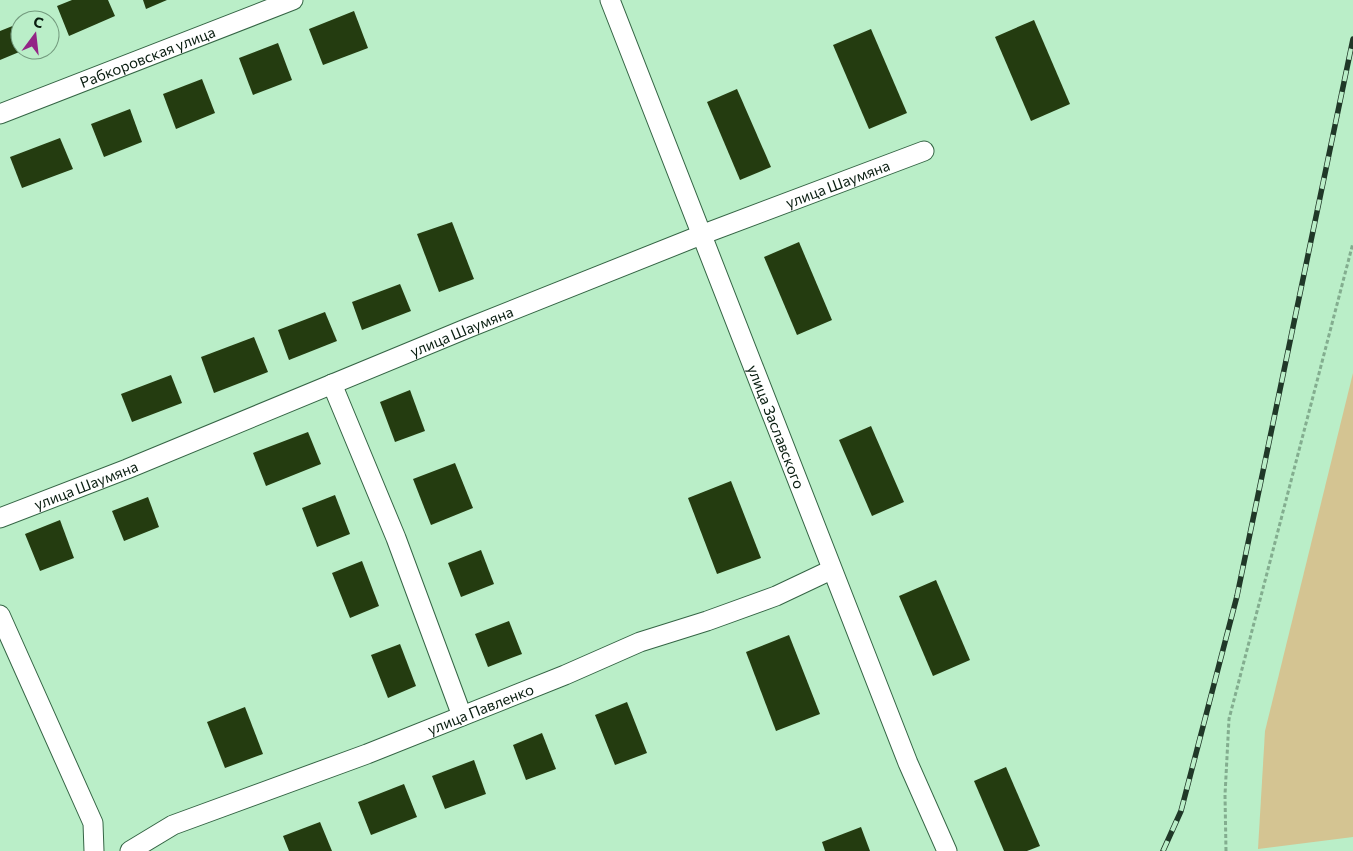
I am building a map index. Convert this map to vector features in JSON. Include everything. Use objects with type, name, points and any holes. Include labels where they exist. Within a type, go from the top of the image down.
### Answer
[{"type":"street","name":"Рабкоровская улица","points":[[0,114],[292,0]]},
{"type":"street","name":"улица Заславского","points":[[610,0],[831,570],[908,763],[947,851]]},
{"type":"street","name":"улица Шаумяна","points":[[0,518],[126,470],[468,328],[701,235],[924,151]]},
{"type":"street","points":[[332,384],[396,538],[462,716]]},
{"type":"street","name":"улица Павленко","points":[[130,851],[173,825],[367,754],[565,675],[640,642],[707,621],[776,596],[831,570]]},
{"type":"street","points":[[0,615],[93,823],[94,851]]},
{"type":"path","points":[[1226,851],[1225,795],[1229,719],[1353,243]]},
{"type":"shaded area","points":[[1353,373],[1353,837],[1258,849],[1265,731]]},
{"type":"building","points":[[72,0],[108,0],[115,16],[69,36],[57,6]]},
{"type":"building","points":[[143,0],[167,0],[146,9]]},
{"type":"building","points":[[354,11],[368,48],[323,65],[309,29]]},
{"type":"building","points":[[1034,20],[1070,104],[1031,121],[995,37]]},
{"type":"building","points":[[10,27],[10,56],[0,60],[0,31]]},
{"type":"building","points":[[871,29],[907,113],[869,129],[833,45]]},
{"type":"building","points":[[278,43],[292,80],[253,95],[239,58]]},
{"type":"building","points":[[202,79],[215,113],[176,129],[163,94]]},
{"type":"building","points":[[737,89],[771,167],[740,180],[707,102]]},
{"type":"building","points":[[130,109],[142,142],[104,157],[91,124]]},
{"type":"building","points":[[60,138],[73,169],[22,188],[10,157]]},
{"type":"building","points":[[452,222],[474,279],[439,292],[417,234]]},
{"type":"building","points":[[799,242],[832,320],[797,335],[764,257]]},
{"type":"building","points":[[400,284],[411,311],[362,330],[352,302]]},
{"type":"building","points":[[325,312],[337,341],[289,360],[278,330]]},
{"type":"building","points":[[254,337],[268,372],[214,393],[201,357]]},
{"type":"building","points":[[171,375],[182,403],[132,422],[121,394]]},
{"type":"building","points":[[410,390],[425,431],[395,442],[380,402]]},
{"type":"building","points":[[871,426],[904,502],[872,516],[839,440]]},
{"type":"building","points":[[308,432],[321,464],[266,486],[253,453]]},
{"type":"building","points":[[455,463],[473,508],[431,525],[413,479]]},
{"type":"building","points":[[731,481],[761,558],[717,574],[688,498]]},
{"type":"building","points":[[335,495],[350,534],[317,547],[302,508]]},
{"type":"building","points":[[148,497],[159,527],[124,541],[112,511]]},
{"type":"building","points":[[60,520],[74,558],[40,571],[25,534]]},
{"type":"building","points":[[481,550],[494,584],[461,597],[448,563]]},
{"type":"building","points":[[362,561],[379,606],[350,618],[332,573]]},
{"type":"building","points":[[936,580],[970,660],[933,676],[899,596]]},
{"type":"building","points":[[509,621],[522,654],[488,667],[475,634]]},
{"type":"building","points":[[789,635],[820,714],[776,731],[746,652]]},
{"type":"building","points":[[400,644],[416,686],[388,698],[371,655]]},
{"type":"building","points":[[627,702],[647,753],[615,765],[595,715]]},
{"type":"building","points":[[245,707],[263,754],[225,768],[207,722]]},
{"type":"building","points":[[542,733],[556,769],[526,780],[513,745]]},
{"type":"building","points":[[474,760],[486,794],[445,809],[432,776]]},
{"type":"building","points":[[1006,767],[1040,846],[1027,851],[1004,851],[974,781]]},
{"type":"building","points":[[404,784],[417,817],[371,835],[358,802]]},
{"type":"building","points":[[320,822],[332,851],[289,851],[283,836]]},
{"type":"building","points":[[861,827],[870,851],[825,851],[822,842]]},
{"type":"railway","points":[[1163,851],[1181,811],[1237,596],[1353,39]]}]
